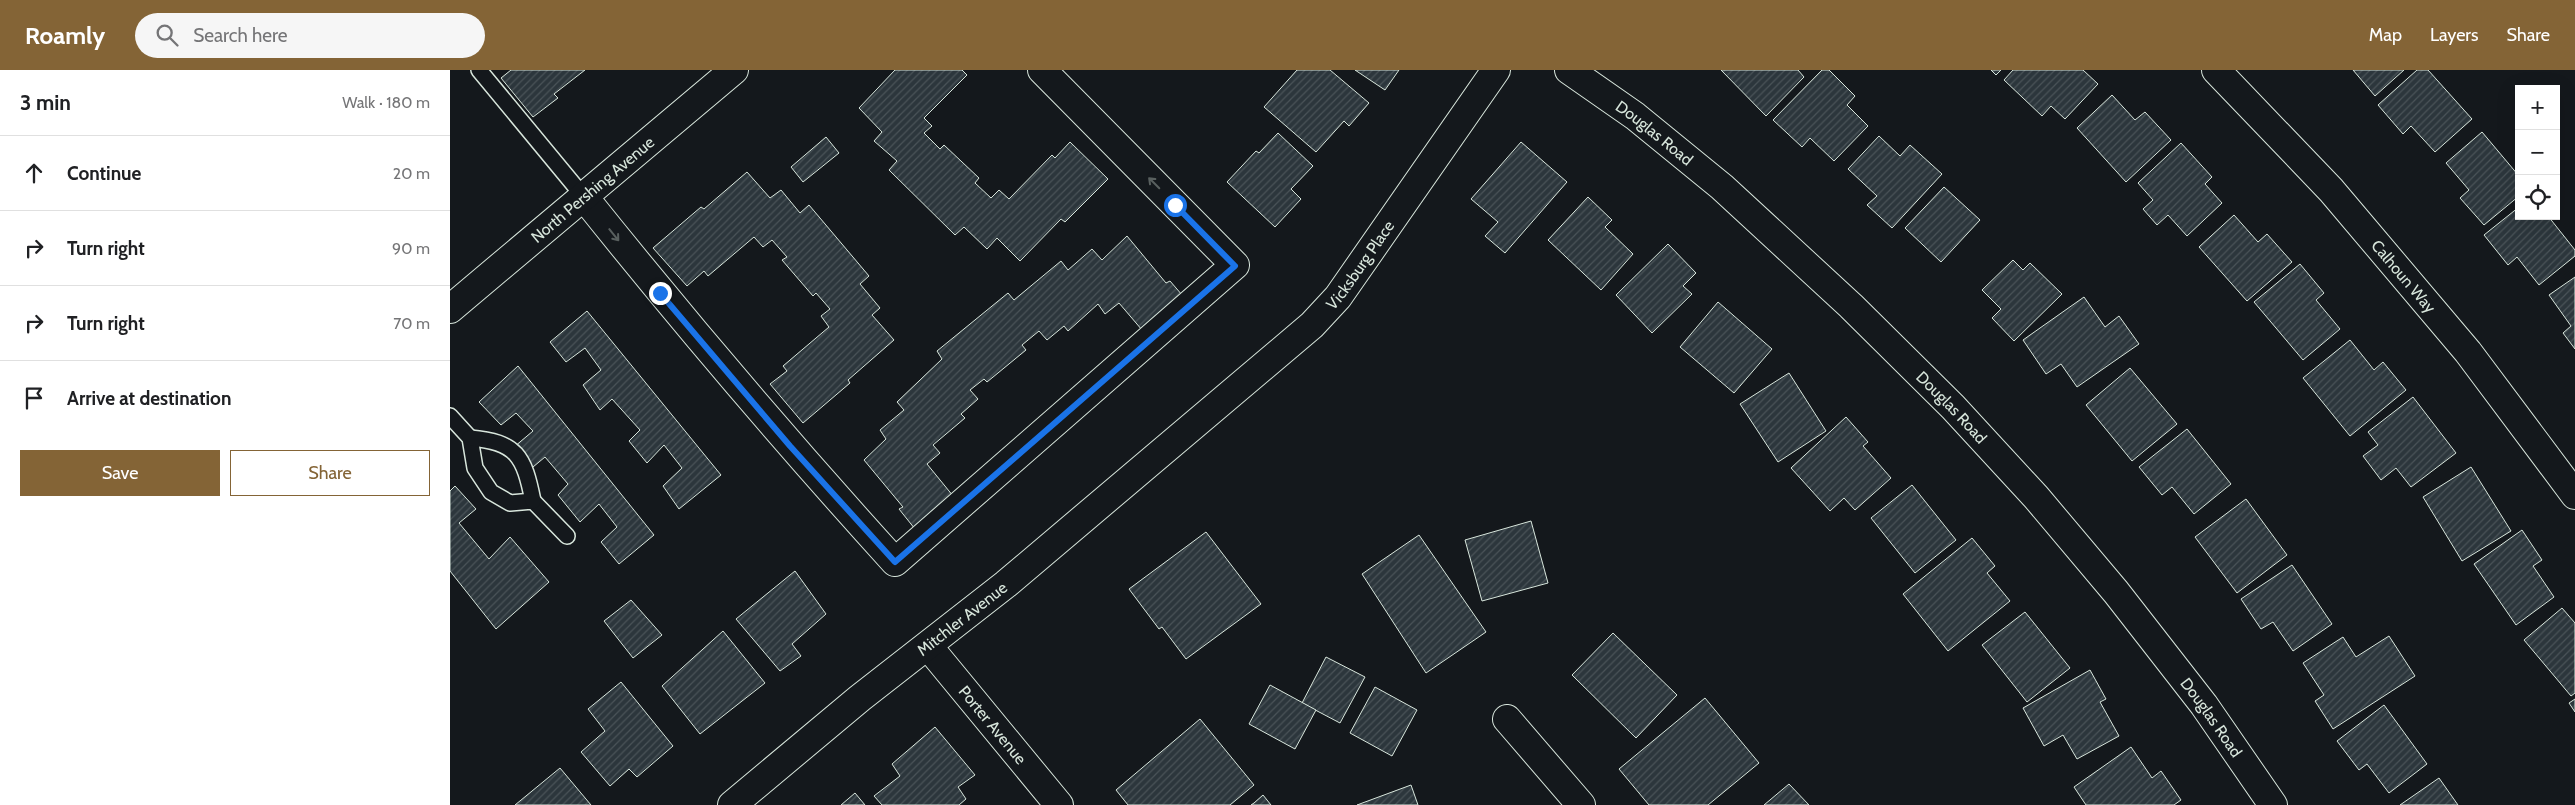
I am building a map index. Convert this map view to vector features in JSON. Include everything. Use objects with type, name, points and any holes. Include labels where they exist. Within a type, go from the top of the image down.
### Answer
[{"type":"street","name":"North Pershing Avenue","points":[[450,309],[734,70]]},
{"type":"street","points":[[584,197],[660,293],[790,446],[895,562],[1235,266],[1042,70]]},
{"type":"street","name":"Vicksburg Place","points":[[1189,428],[1312,325],[1338,297],[1496,70]]},
{"type":"street","name":"Douglas Road","points":[[1569,70],[1635,116],[1722,187],[1850,306],[1953,407],[2036,497],[2116,592],[2204,706],[2273,805]]},
{"type":"street","name":"Calhoun Way","points":[[2216,70],[2331,190],[2431,308],[2468,352],[2575,495]]},
{"type":"street","name":"Mitchler Avenue","points":[[732,805],[860,698],[1006,584],[1189,428]]},
{"type":"street","name":"Porter Avenue","points":[[928,646],[1059,805]]},
{"type":"street","points":[[1507,719],[1581,805]]},
{"type":"lane","points":[[479,70],[584,197]]},
{"type":"lane","points":[[450,416],[470,438],[475,468],[491,492],[510,503],[533,501]]},
{"type":"lane","points":[[470,438],[500,442],[514,451],[528,475],[533,501],[567,536]]},
{"type":"building","points":[[511,70],[585,70],[554,94],[558,98],[533,117],[501,78]]},
{"type":"building","points":[[895,70],[962,70],[967,75],[924,118],[932,126],[924,133],[940,149],[944,145],[979,178],[975,183],[991,198],[999,190],[1009,199],[1052,155],[1055,158],[1070,142],[1108,179],[1065,222],[1061,219],[1020,261],[997,238],[987,249],[964,227],[955,235],[889,170],[897,161],[874,141],[882,132],[859,108]]},
{"type":"building","points":[[1297,70],[1330,70],[1369,103],[1349,126],[1344,121],[1316,152],[1264,107]]},
{"type":"building","points":[[1355,70],[1399,70],[1385,90]]},
{"type":"building","points":[[1721,70],[1798,70],[1804,77],[1766,116]]},
{"type":"building","points":[[1822,70],[1829,70],[1855,96],[1847,105],[1868,126],[1834,161],[1810,138],[1802,147],[1773,120]]},
{"type":"building","points":[[1991,70],[2001,70],[1996,75]]},
{"type":"building","points":[[2013,70],[2083,70],[2098,84],[2065,119],[2051,106],[2042,116],[2004,80]]},
{"type":"building","points":[[2353,70],[2404,70],[2375,96]]},
{"type":"building","points":[[2417,70],[2428,70],[2472,119],[2435,152],[2411,126],[2403,134],[2378,105]]},
{"type":"building","points":[[2112,95],[2135,120],[2145,112],[2171,140],[2126,182],[2077,128]]},
{"type":"building","points":[[2482,132],[2515,171],[2515,199],[2484,225],[2460,198],[2469,190],[2446,163]]},
{"type":"building","points":[[1278,133],[1313,166],[1291,189],[1301,199],[1275,227],[1227,182],[1256,151],[1259,153]]},
{"type":"building","points":[[1879,136],[1900,156],[1910,145],[1942,174],[1892,228],[1867,205],[1877,196],[1848,169]]},
{"type":"building","points":[[826,137],[839,153],[803,182],[791,167]]},
{"type":"building","points":[[1521,142],[1567,182],[1505,253],[1485,236],[1498,222],[1471,199]]},
{"type":"building","points":[[2181,143],[2212,177],[2205,184],[2222,203],[2187,236],[2168,215],[2157,225],[2143,209],[2153,200],[2138,183]]},
{"type":"building","points":[[747,172],[770,198],[781,190],[800,213],[809,205],[869,276],[860,284],[880,308],[872,315],[894,340],[848,380],[850,383],[803,423],[770,384],[787,371],[783,366],[829,327],[821,316],[830,309],[816,293],[813,296],[782,260],[787,257],[772,240],[763,247],[754,237],[708,276],[704,271],[687,286],[653,248],[701,207],[704,209]]},
{"type":"building","points":[[1944,187],[1980,220],[1941,262],[1905,228]]},
{"type":"building","points":[[1588,197],[1612,220],[1605,227],[1633,254],[1601,290],[1548,240]]},
{"type":"building","points":[[2515,210],[2515,220],[2551,220],[2575,250],[2575,256],[2539,285],[2517,257],[2508,265],[2484,235]]},
{"type":"building","points":[[2234,215],[2258,242],[2267,234],[2292,262],[2247,301],[2199,247]]},
{"type":"building","points":[[1127,236],[1166,283],[1170,281],[1189,303],[1148,337],[1119,303],[1105,314],[1098,304],[1068,331],[1064,326],[1047,340],[1039,331],[1022,345],[1026,350],[987,382],[984,379],[970,390],[978,399],[961,414],[965,418],[933,445],[940,453],[927,464],[958,502],[919,534],[899,509],[903,507],[864,460],[886,439],[880,430],[904,410],[897,402],[942,359],[937,351],[1008,293],[1014,300],[1061,261],[1068,270],[1092,249],[1102,260]]},
{"type":"building","points":[[1668,244],[1696,273],[1683,286],[1692,294],[1652,333],[1616,295]]},
{"type":"building","points":[[2013,260],[2023,270],[2030,263],[2062,294],[2014,341],[1992,318],[2001,309],[1982,290]]},
{"type":"building","points":[[2300,264],[2324,293],[2316,300],[2340,329],[2303,360],[2254,302]]},
{"type":"building","points":[[2575,277],[2575,349],[2563,333],[2571,326],[2549,295]]},
{"type":"building","points":[[2084,297],[2105,327],[2119,316],[2139,344],[2077,387],[2061,364],[2046,374],[2023,340]]},
{"type":"building","points":[[1718,302],[1772,349],[1734,393],[1680,347]]},
{"type":"building","points":[[587,311],[721,475],[679,509],[663,486],[682,468],[664,445],[647,463],[629,441],[640,430],[612,399],[600,410],[583,385],[601,370],[585,348],[566,362],[550,342]]},
{"type":"building","points":[[2350,340],[2374,370],[2383,362],[2406,390],[2350,436],[2303,378]]},
{"type":"building","points":[[518,366],[654,535],[619,564],[601,542],[617,527],[599,504],[580,522],[558,495],[568,484],[545,457],[533,467],[514,447],[533,431],[516,413],[501,425],[479,402]]},
{"type":"building","points":[[2130,368],[2177,424],[2132,461],[2086,405]]},
{"type":"building","points":[[1789,373],[1826,431],[1778,462],[1740,404]]},
{"type":"building","points":[[2413,397],[2456,453],[2411,487],[2396,468],[2381,480],[2363,456],[2378,445],[2368,432]]},
{"type":"building","points":[[1846,417],[1868,442],[1863,446],[1891,478],[1855,510],[1844,498],[1830,511],[1791,468]]},
{"type":"building","points":[[2187,429],[2231,484],[2194,514],[2172,487],[2162,495],[2139,467]]},
{"type":"building","points":[[2471,467],[2511,531],[2462,561],[2423,497]]},
{"type":"building","points":[[1912,485],[1956,540],[1915,573],[1871,518]]},
{"type":"building","points":[[455,486],[476,509],[459,523],[489,559],[510,537],[549,582],[496,629],[450,571],[450,491]]},
{"type":"building","points":[[2246,499],[2287,555],[2237,593],[2195,537]]},
{"type":"building","points":[[1531,521],[1548,583],[1482,601],[1465,540]]},
{"type":"building","points":[[2522,530],[2542,560],[2533,566],[2554,597],[2516,625],[2474,564]]},
{"type":"building","points":[[1206,532],[1261,604],[1186,659],[1162,627],[1159,629],[1129,589]]},
{"type":"building","points":[[1419,535],[1486,632],[1426,673],[1362,574]]},
{"type":"building","points":[[1972,538],[1995,566],[1987,573],[2010,601],[1948,651],[1903,594]]},
{"type":"building","points":[[2292,565],[2332,624],[2293,651],[2273,622],[2261,629],[2241,599]]},
{"type":"building","points":[[795,571],[826,614],[792,644],[801,656],[780,671],[736,619]]},
{"type":"building","points":[[631,600],[662,635],[633,658],[604,621]]},
{"type":"building","points":[[2562,608],[2575,623],[2575,693],[2571,696],[2524,640]]},
{"type":"building","points":[[2025,612],[2070,668],[2027,702],[1982,645]]},
{"type":"building","points":[[723,631],[765,683],[700,734],[662,686]]},
{"type":"building","points":[[1613,633],[1677,695],[1636,738],[1572,675]]},
{"type":"building","points":[[2389,636],[2415,676],[2333,729],[2315,701],[2324,695],[2303,663],[2343,637],[2356,657]]},
{"type":"building","points":[[1326,657],[1365,677],[1340,723],[1302,703]]},
{"type":"building","points":[[2090,670],[2106,699],[2100,702],[2119,736],[2077,759],[2063,735],[2044,746],[2023,708]]},
{"type":"building","points":[[621,682],[673,746],[637,777],[629,769],[610,786],[581,752],[605,731],[588,709]]},
{"type":"building","points":[[1270,685],[1316,710],[1295,749],[1249,724]]},
{"type":"building","points":[[1375,687],[1417,710],[1392,756],[1350,733]]},
{"type":"building","points":[[1705,698],[1759,763],[1708,805],[1649,805],[1619,769]]},
{"type":"building","points":[[2575,699],[2575,712],[2569,703]]},
{"type":"building","points":[[2384,705],[2427,764],[2389,793],[2367,764],[2359,770],[2337,741]]},
{"type":"building","points":[[1200,719],[1254,785],[1230,805],[1128,805],[1116,790]]},
{"type":"building","points":[[935,727],[975,775],[958,787],[966,799],[959,805],[882,805],[874,796],[900,776],[892,764]]},
{"type":"building","points":[[2131,747],[2152,778],[2161,771],[2181,800],[2174,805],[2086,805],[2074,787]]},
{"type":"building","points":[[560,768],[591,805],[515,805]]},
{"type":"building","points":[[2439,778],[2458,805],[2400,805]]},
{"type":"building","points":[[1789,784],[1809,805],[1764,805]]},
{"type":"building","points":[[1411,785],[1418,805],[1357,805]]},
{"type":"building","points":[[855,793],[865,805],[841,805]]},
{"type":"building","points":[[1263,795],[1271,805],[1251,805],[1254,803]]},
{"type":"route","points":[[660,293],[790,446],[895,562],[1037,436],[1146,345],[1235,266],[1175,205]]}]
